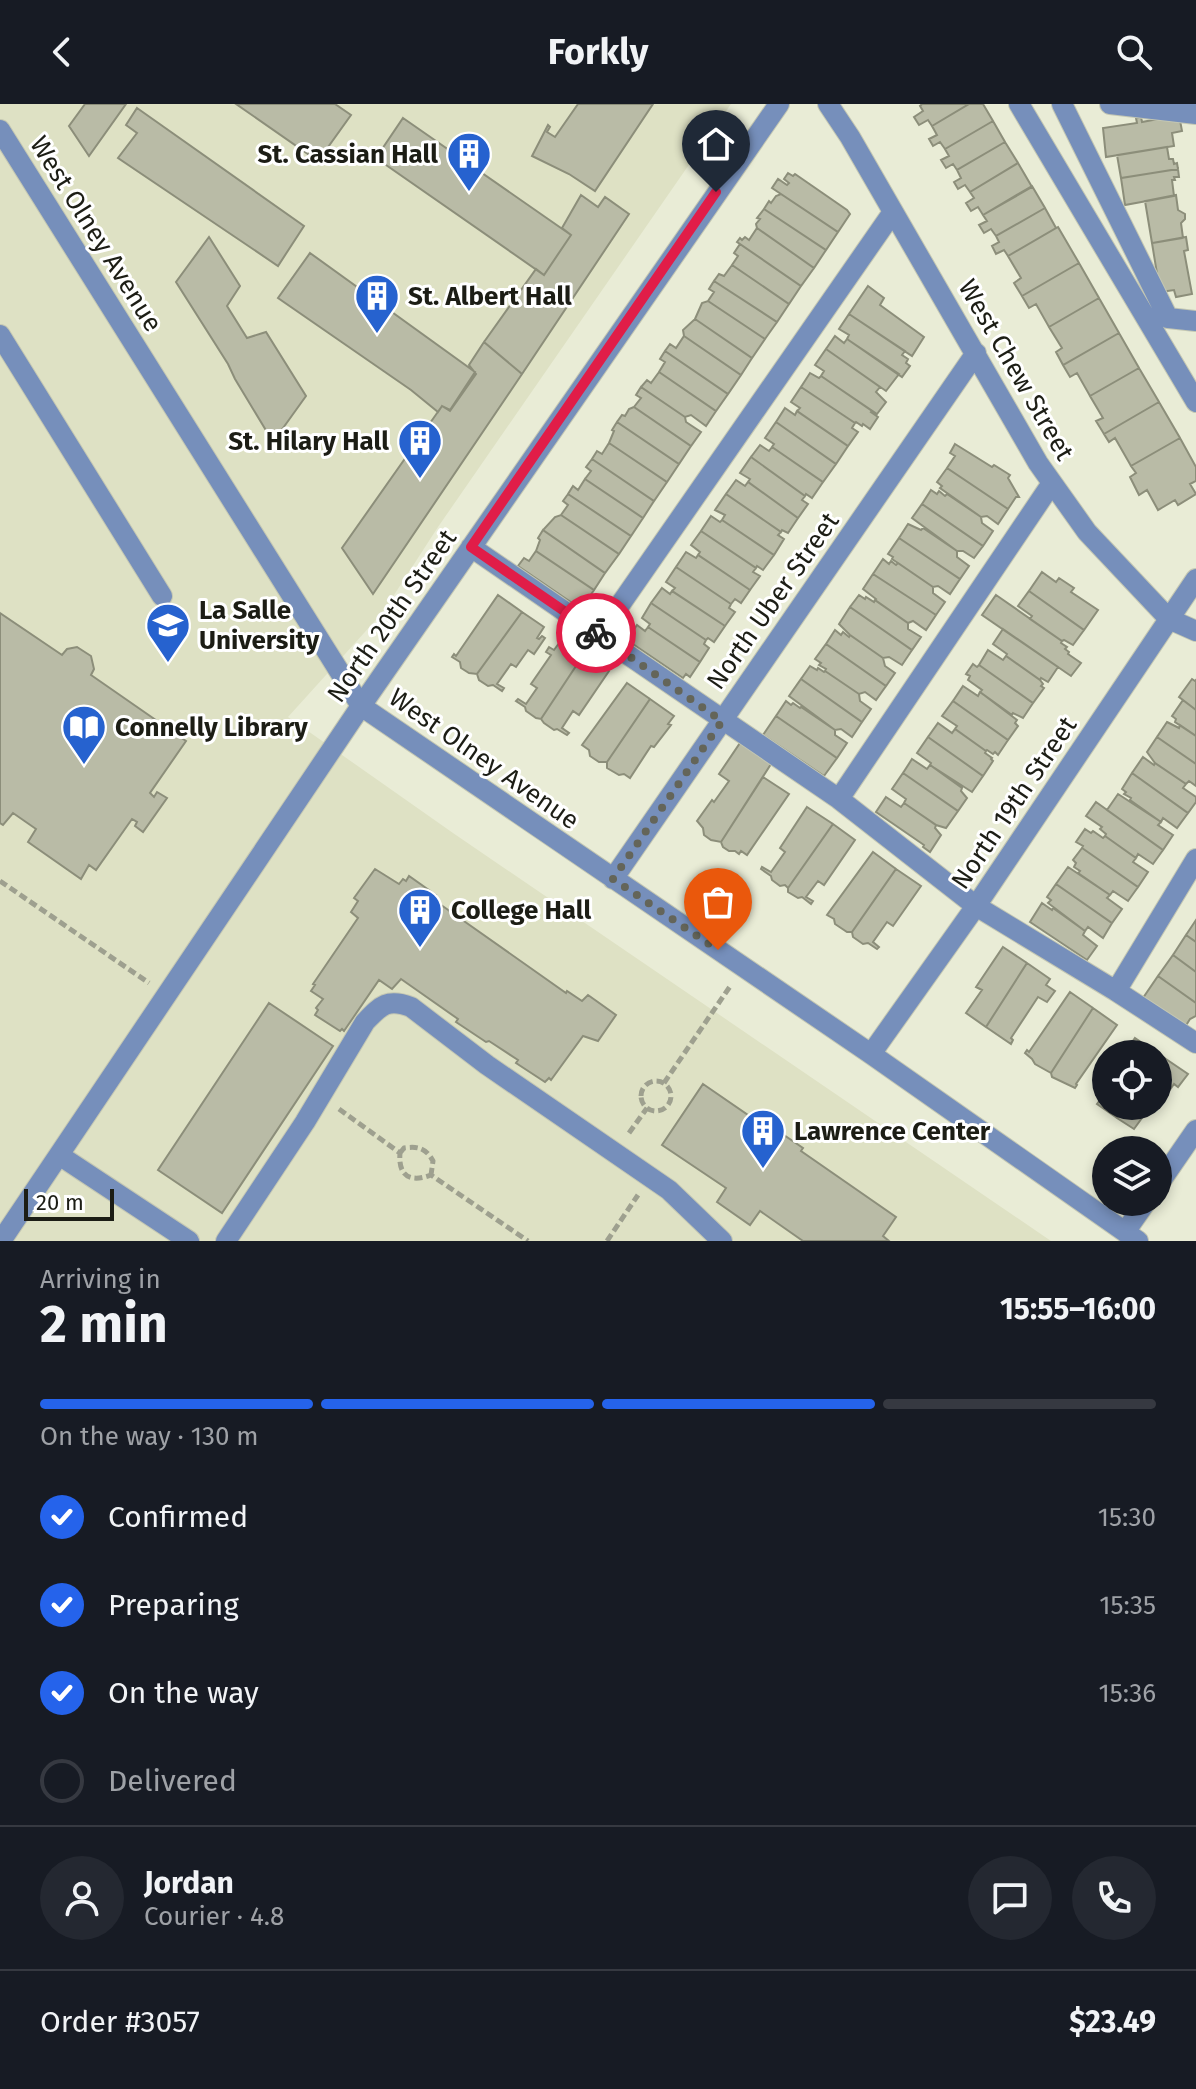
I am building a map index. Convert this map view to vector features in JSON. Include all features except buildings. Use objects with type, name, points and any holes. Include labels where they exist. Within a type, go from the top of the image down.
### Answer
[{"type":"street","name":"North 20th Street","points":[[1,1241],[7,1218],[59,1155],[361,706],[779,104]]},
{"type":"street","name":"West Chew Street","points":[[828,104],[1038,463],[1087,532],[1169,619],[1196,631]]},
{"type":"street","points":[[1019,104],[1196,402]]},
{"type":"street","points":[[1062,104],[1168,318],[1196,321]]},
{"type":"street","points":[[1110,104],[1196,114]]},
{"type":"street","name":"West Olney Avenue","points":[[0,130],[8,160],[361,706],[871,1054],[1132,1237]]},
{"type":"street","points":[[599,635],[893,212]]},
{"type":"street","points":[[0,335],[162,596]]},
{"type":"street","name":"North Uber Street","points":[[613,879],[976,353]]},
{"type":"street","points":[[839,799],[1052,483]]},
{"type":"street","points":[[471,547],[839,799],[976,906],[1196,1043]]},
{"type":"street","name":"North 19th Street","points":[[871,1054],[976,906],[1196,579]]},
{"type":"street","points":[[1116,991],[1196,859]]},
{"type":"street","points":[[226,1241],[321,1096],[365,1022],[378,1009],[398,1002],[411,1007],[487,1065],[669,1190],[722,1241]]},
{"type":"street","points":[[1172,1165],[1196,1130]]},
{"type":"street","points":[[59,1155],[189,1241]]},
{"type":"street","points":[[1132,1237],[1140,1216]]},
{"type":"path","points":[[0,881],[166,995]]},
{"type":"path","points":[[664,1083],[715,1009]]},
{"type":"path","points":[[649,1082],[664,1083],[671,1096],[668,1105],[655,1111],[647,1108],[641,1099],[642,1089],[649,1082]]},
{"type":"path","points":[[321,1096],[400,1153]]},
{"type":"path","points":[[431,1175],[433,1161],[424,1149],[404,1148],[400,1153],[401,1169],[405,1175],[414,1179],[431,1175],[528,1241]]},
{"type":"path","points":[[607,1241],[636,1200]]},
{"type":"shaded area","name":"La Salle University","points":[[0,104],[731,104],[438,527],[383,612],[288,717],[1051,1241],[0,1241]]},
{"type":"way so far","points":[[596,633],[722,721],[613,879],[718,950]]},
{"type":"place","name":"St. Cassian Hall","points":[[469,193]]},
{"type":"place","name":"St. Albert Hall","points":[[377,335]]},
{"type":"place","name":"St. Hilary Hall","points":[[420,480]]},
{"type":"place","name":"La Salle University","points":[[168,664]]},
{"type":"place","name":"Connelly Library","points":[[84,766]]},
{"type":"place","name":"College Hall","points":[[420,949]]},
{"type":"place","name":"Lawrence Center","points":[[763,1170]]},
{"type":"route","points":[[596,633],[471,547],[716,192]]}]
